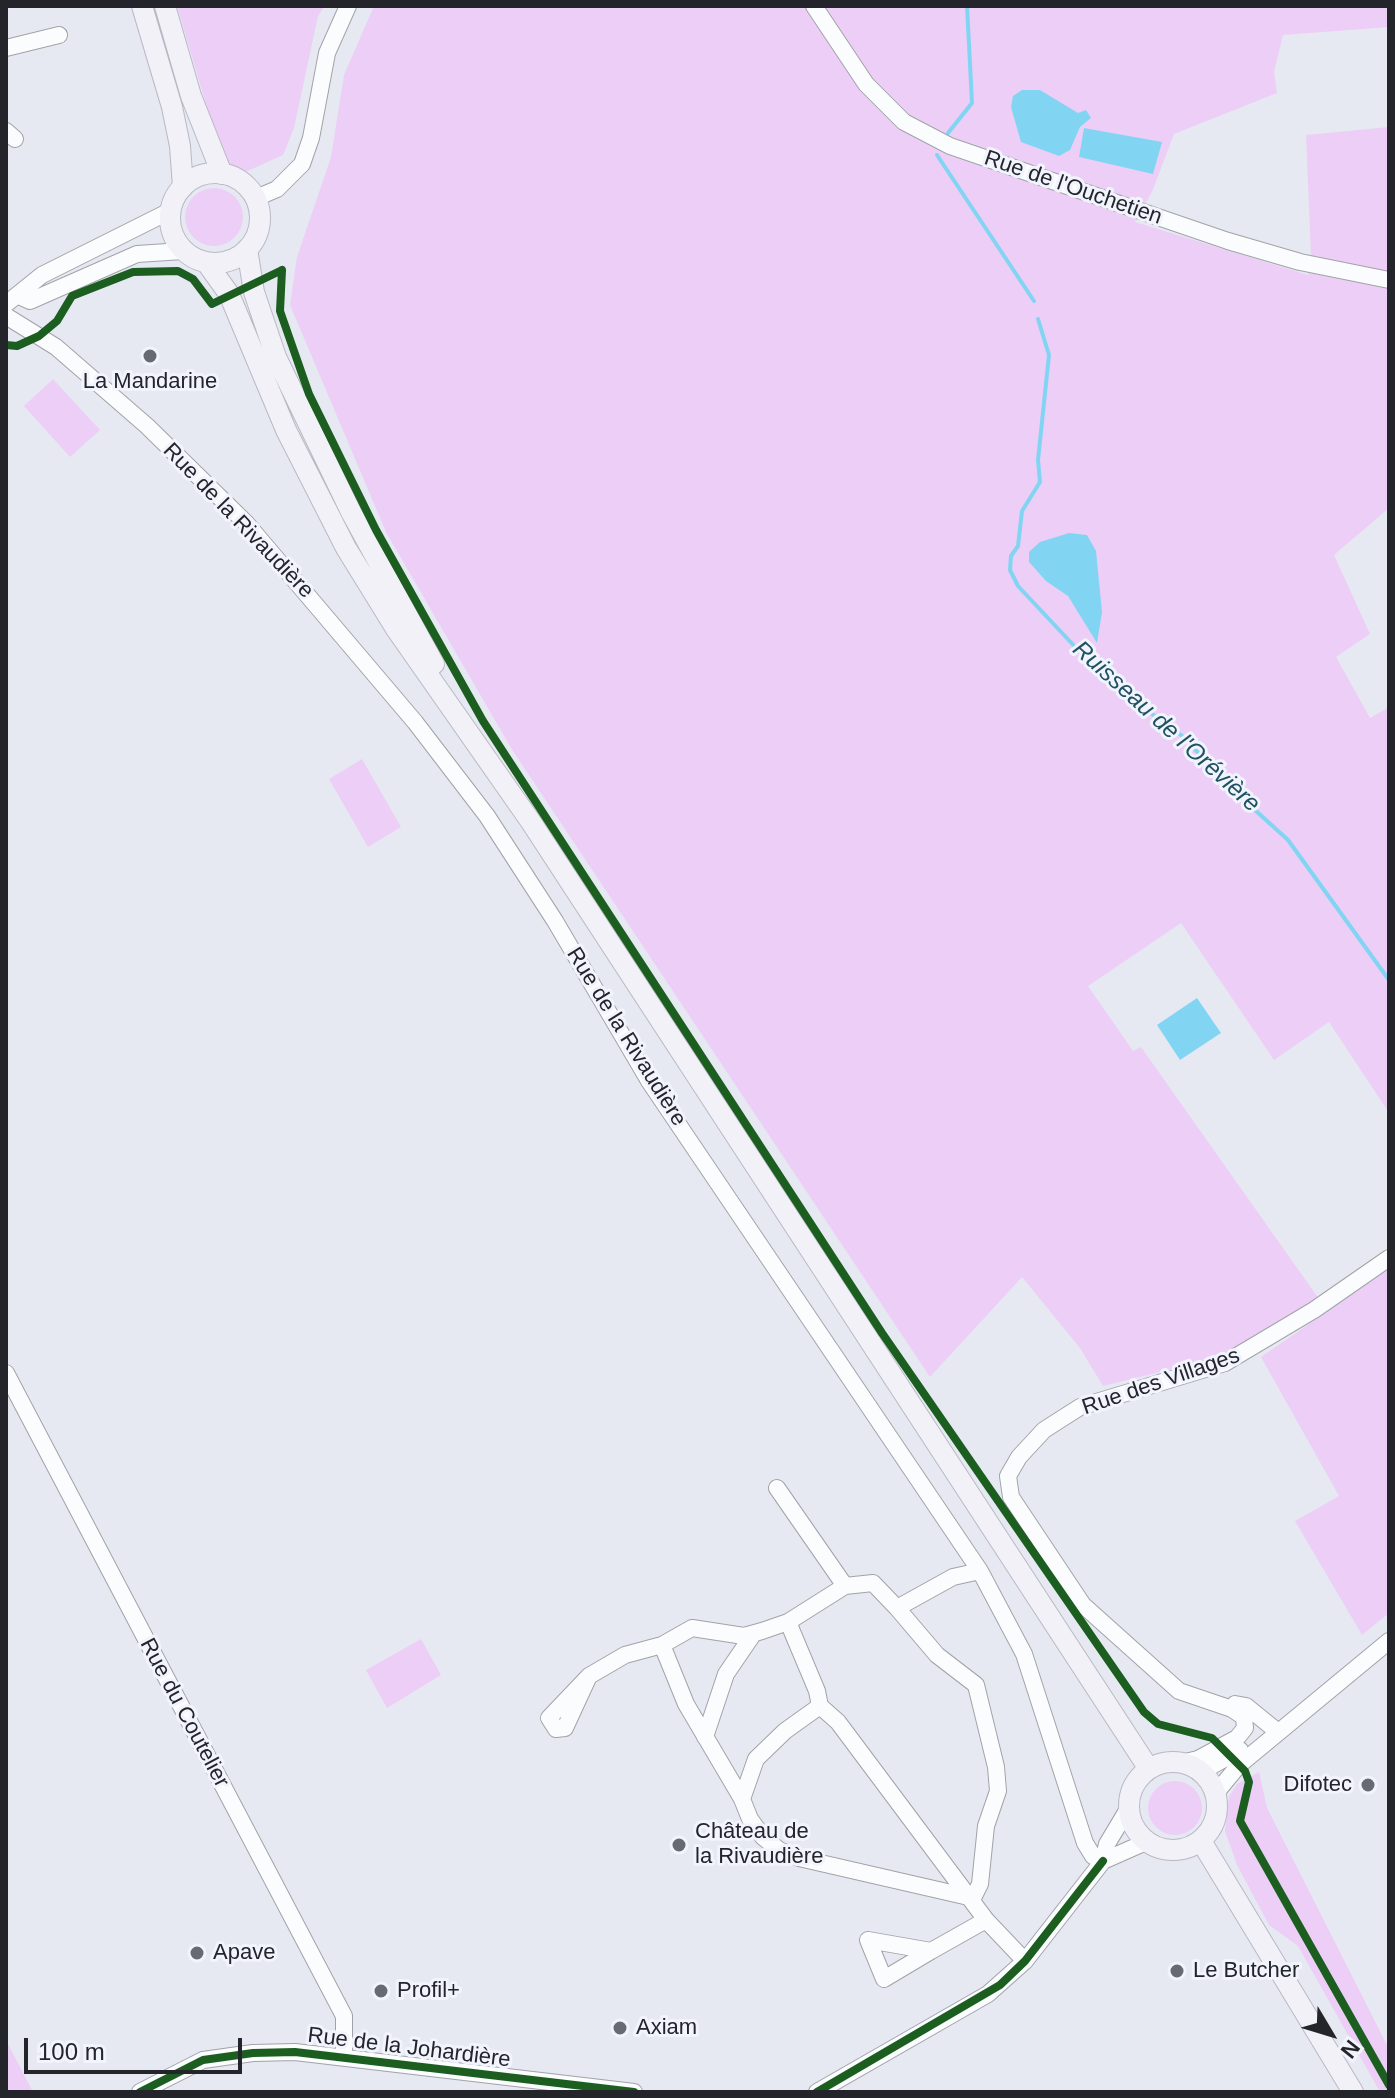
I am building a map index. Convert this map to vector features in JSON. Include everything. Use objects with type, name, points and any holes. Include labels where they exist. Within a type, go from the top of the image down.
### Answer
[{"type":"main road","points":[[142,6],[172,107],[180,146],[183,187]]},
{"type":"main road","points":[[165,6],[191,96],[222,174]]},
{"type":"main road","points":[[222,174],[239,180],[256,198],[260,217],[258,232],[247,249],[226,262],[206,262],[183,251],[175,240],[170,211],[183,187],[200,175],[222,174]]},
{"type":"main road","points":[[247,249],[254,292],[276,357],[307,424],[387,579],[491,765]]},
{"type":"main road","points":[[206,262],[229,294],[286,430],[346,548],[396,629],[491,765],[1149,1769]]},
{"type":"main road","points":[[1164,1763],[1181,1763],[1201,1772],[1215,1794],[1215,1820],[1201,1841],[1178,1850],[1162,1849],[1146,1842],[1136,1831],[1128,1809],[1131,1791],[1149,1769],[1164,1763]]},
{"type":"main road","points":[[1201,1841],[1353,2092]]},
{"type":"street","points":[[256,198],[289,179],[302,164],[311,138],[327,53],[348,6]]},
{"type":"street","name":"Rue de l'Ouchetien","points":[[814,6],[866,84],[904,122],[950,146],[1228,241],[1300,262],[1389,280]]},
{"type":"street","points":[[6,48],[59,35]]},
{"type":"street","points":[[13,300],[42,275],[170,211]]},
{"type":"street","points":[[13,300],[30,301],[137,254],[183,251]]},
{"type":"street","name":"Rue de la Rivaudière","points":[[6,316],[67,357],[147,426],[237,514],[327,615],[447,762],[516,860],[649,1081],[980,1571],[1024,1654],[1085,1843],[1093,1856],[1103,1861]]},
{"type":"street","name":"Rue des Villages","points":[[1213,1703],[1179,1691],[1083,1605],[1011,1497],[1008,1476],[1019,1457],[1044,1430],[1080,1407],[1225,1363],[1305,1316],[1389,1258]]},
{"type":"street","name":"Rue du Coutelier","points":[[6,1373],[344,2016],[344,2057]]},
{"type":"street","points":[[777,1488],[845,1586]]},
{"type":"street","points":[[897,1608],[953,1577],[980,1571]]},
{"type":"street","points":[[589,1676],[625,1655],[662,1645],[692,1628],[744,1636],[788,1622],[845,1586],[873,1583],[937,1655],[976,1685],[996,1767],[998,1791],[986,1826],[980,1884],[973,1898]]},
{"type":"street","points":[[788,1622],[817,1691],[820,1706],[838,1722],[973,1898],[986,1920],[1025,1961]]},
{"type":"street","points":[[705,1737],[726,1674],[754,1633]]},
{"type":"street","points":[[1215,1794],[1239,1765],[1389,1641]]},
{"type":"street","points":[[662,1645],[686,1704],[742,1799],[750,1819],[779,1850],[799,1858],[973,1898]]},
{"type":"street","points":[[1213,1703],[1246,1706],[1278,1732]]},
{"type":"street","points":[[1181,1763],[1223,1746],[1245,1728],[1244,1717],[1213,1703]]},
{"type":"street","points":[[742,1799],[756,1759],[785,1731],[820,1706]]},
{"type":"street","points":[[1201,1772],[1278,1732]]},
{"type":"street","points":[[817,2092],[988,1994],[1025,1961],[1103,1861],[1107,1844],[1128,1809]]},
{"type":"street","points":[[1103,1861],[1146,1842]]},
{"type":"street","points":[[931,1951],[986,1920]]},
{"type":"street","name":"Rue de la Johardière","points":[[140,2092],[203,2060],[267,2052],[344,2057],[634,2092]]},
{"type":"shaded area","points":[[177,6],[325,6],[318,16],[294,128],[283,155],[243,173],[229,163],[216,138]]},
{"type":"shaded area","points":[[374,6],[1389,6],[1389,27],[1283,35],[1274,72],[1277,93],[1174,134],[1152,192],[1135,222],[1308,275],[1311,255],[1306,135],[1389,127],[1389,508],[1334,555],[1370,634],[1336,657],[1370,718],[1389,707],[1389,1113],[1329,1022],[1274,1060],[1181,923],[1088,986],[1133,1051],[1141,1047],[1319,1299],[1221,1357],[1103,1386],[1080,1348],[1022,1277],[930,1377],[511,748],[386,532],[290,305],[297,257],[331,157],[344,75]]},
{"type":"shaded area","points":[[214,188],[234,197],[243,217],[234,237],[214,246],[194,237],[185,217],[194,197]]},
{"type":"shaded area","points":[[53,379],[100,430],[70,457],[24,406]]},
{"type":"shaded area","points":[[362,759],[401,827],[368,847],[329,779]]},
{"type":"shaded area","points":[[1389,1269],[1389,1613],[1362,1635],[1295,1521],[1339,1496],[1261,1357]]},
{"type":"shaded area","points":[[421,1639],[441,1675],[387,1708],[366,1670]]},
{"type":"shaded area","points":[[1259,1772],[1267,1808],[1389,2049],[1389,2092],[1380,2092],[1298,1946],[1269,1925],[1237,1865],[1225,1831],[1229,1797],[1237,1784]]},
{"type":"shaded area","points":[[1175,1781],[1194,1789],[1202,1808],[1194,1827],[1175,1835],[1156,1827],[1148,1808],[1156,1789]]},
{"type":"shaded area","points":[[6,2040],[33,2092],[6,2092]]},
{"type":"water","points":[[1022,90],[1040,90],[1078,113],[1086,110],[1091,118],[1080,127],[1070,150],[1059,156],[1021,142],[1011,107],[1013,96]]},
{"type":"water","points":[[1084,128],[1162,142],[1153,174],[1079,157]]},
{"type":"water","points":[[1069,533],[1087,535],[1096,551],[1102,612],[1097,643],[1068,596],[1046,581],[1029,562],[1029,552],[1040,542]]},
{"type":"water","points":[[1197,998],[1221,1033],[1180,1060],[1157,1025]]},
{"type":"waterway","name":"Ruisseau de l'Orévière","points":[[948,133],[972,103],[967,6]]},
{"type":"waterway","name":"Ruisseau de l'Orévière","points":[[937,155],[1034,301]]},
{"type":"waterway","name":"Ruisseau de l'Orévière","points":[[1038,319],[1049,355],[1038,460],[1040,482],[1022,511],[1018,546],[1011,556],[1010,570],[1018,586],[1108,682],[1185,738],[1223,781],[1288,840],[1389,980]]},
{"type":"cycle path","points":[[282,270],[280,311],[309,394],[376,530],[483,721],[882,1333],[1144,1712],[1158,1724],[1212,1738],[1245,1771],[1249,1782],[1240,1821],[1389,2085]]},
{"type":"cycle path","points":[[6,345],[17,346],[39,336],[57,321],[72,296],[133,272],[178,271],[193,279],[212,304],[282,270]]},
{"type":"cycle path","points":[[817,2092],[1000,1985],[1025,1961],[1103,1861]]},
{"type":"cycle path","points":[[140,2092],[203,2060],[253,2053],[295,2052],[634,2092]]},
{"type":"place","name":"La Mandarine","points":[[150,356]]},
{"type":"place","name":"Difotec","points":[[1368,1785]]},
{"type":"place","name":"Château de la Rivaudière","points":[[679,1845]]},
{"type":"place","name":"Apave","points":[[197,1953]]},
{"type":"place","name":"Le Butcher","points":[[1177,1971]]},
{"type":"place","name":"Profil+","points":[[381,1991]]},
{"type":"place","name":"Axiam","points":[[620,2028]]}]
